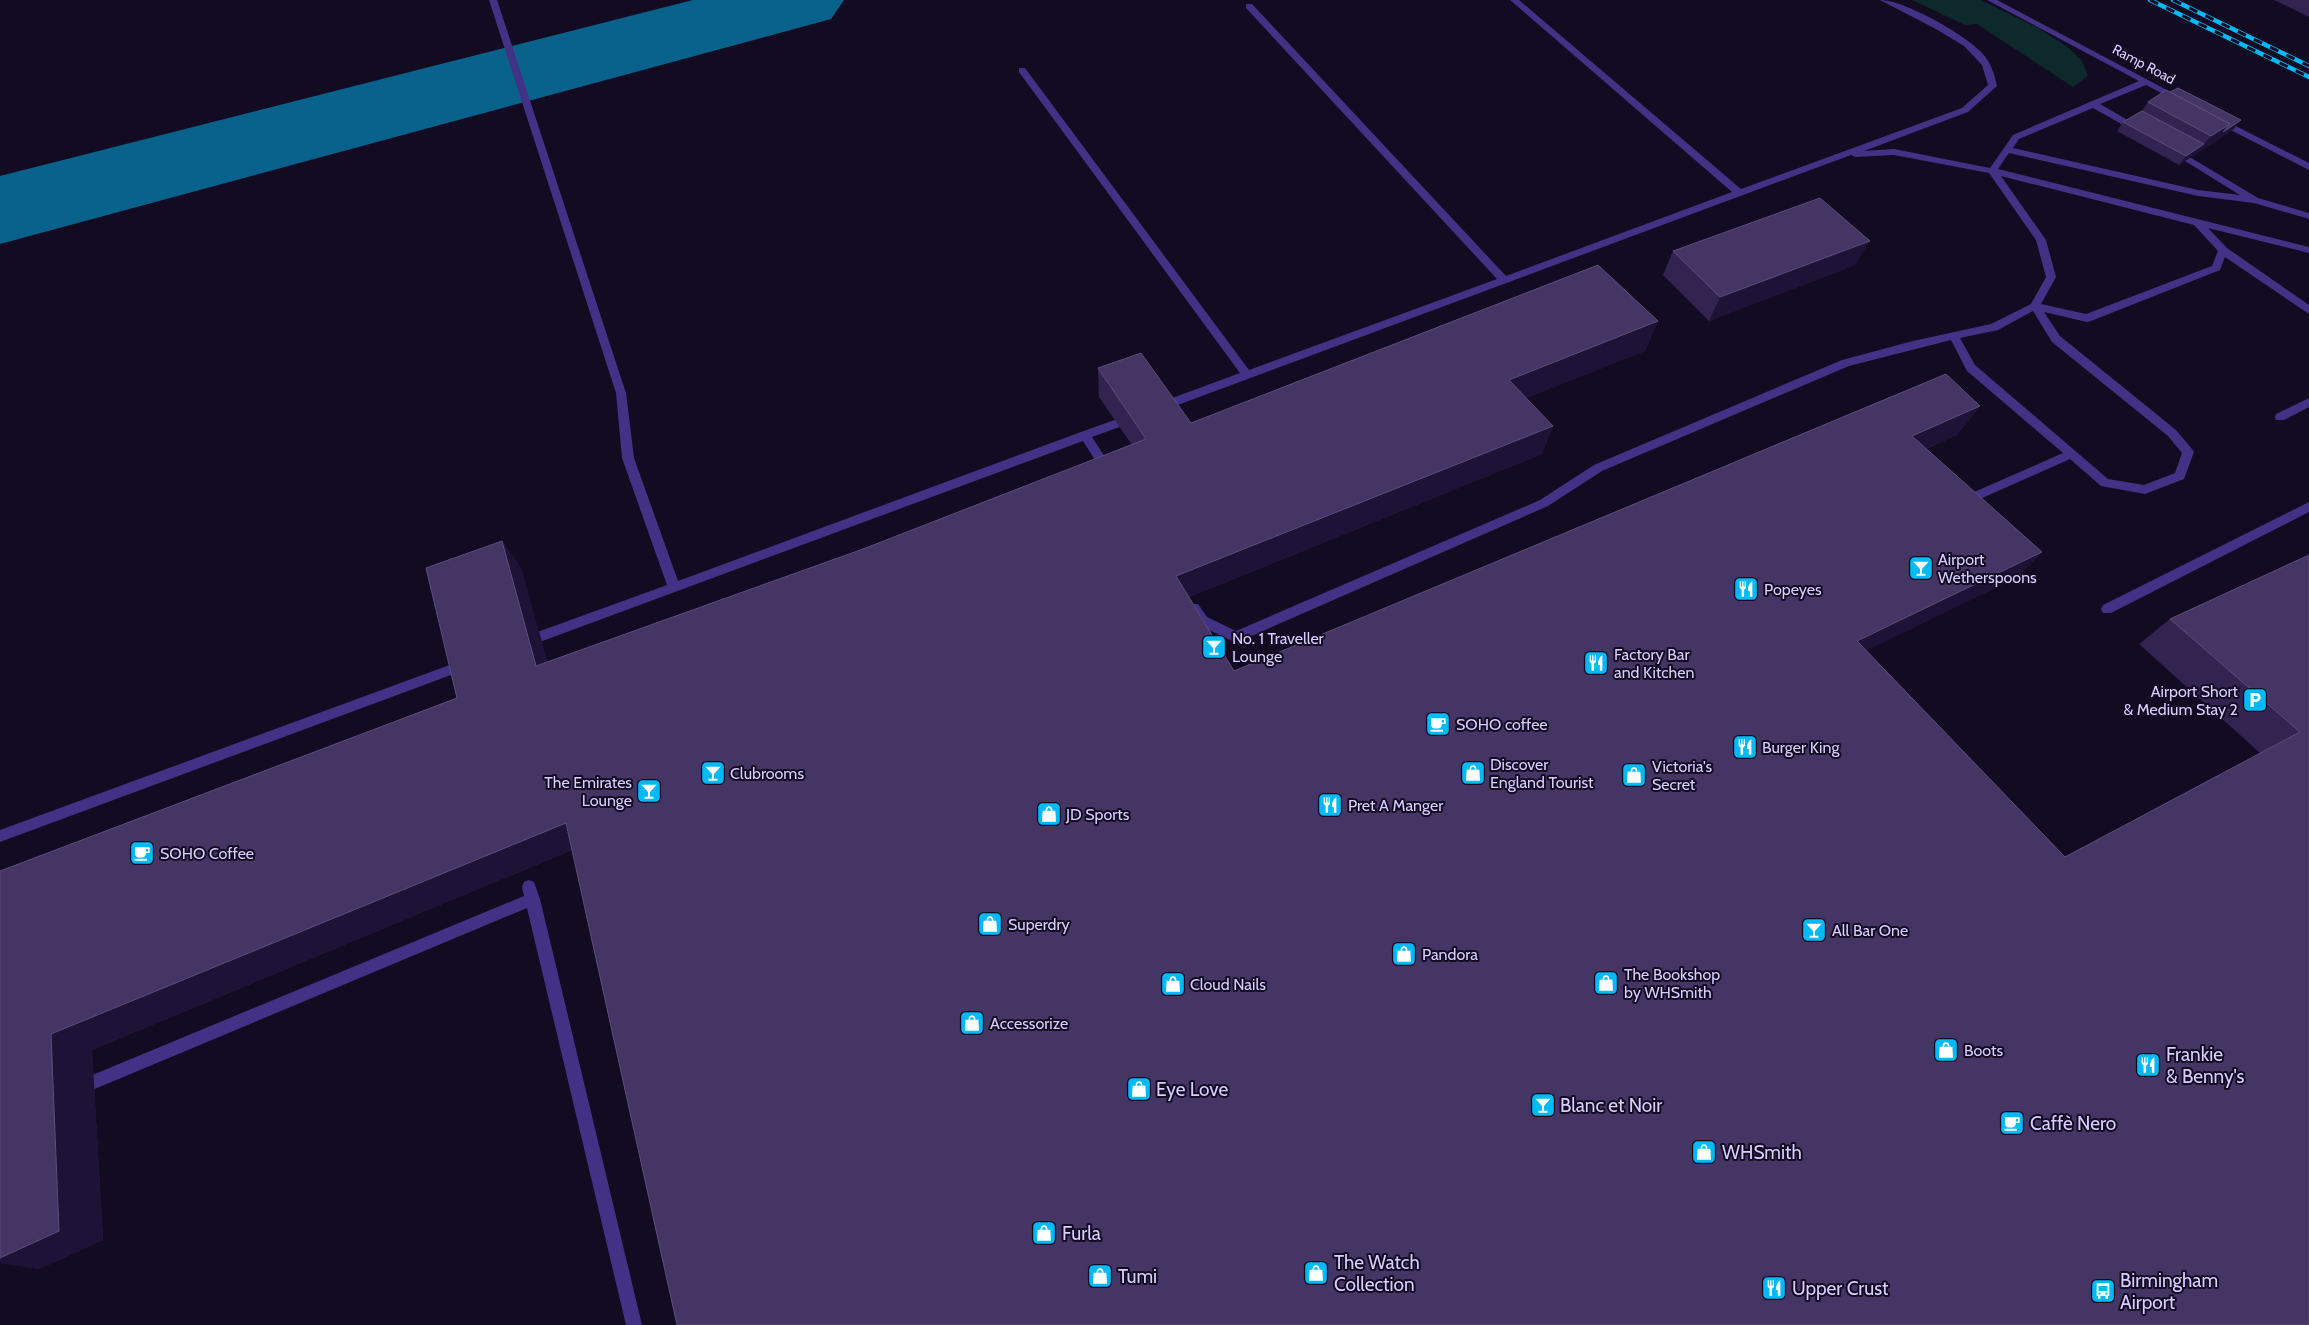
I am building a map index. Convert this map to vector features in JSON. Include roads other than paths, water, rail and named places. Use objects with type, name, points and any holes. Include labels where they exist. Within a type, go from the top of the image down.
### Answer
[{"type":"lane","points":[[493,0],[621,393],[628,458],[674,587]]},
{"type":"lane","points":[[1514,0],[1739,193]]},
{"type":"lane","points":[[509,648],[1965,110],[1993,86],[1987,64],[1970,46],[1934,25],[1884,0]]},
{"type":"lane","name":"Ramp Road","points":[[1992,0],[2187,103]]},
{"type":"lane","points":[[1249,6],[1504,280]]},
{"type":"lane","points":[[1022,70],[1247,375]]},
{"type":"lane","points":[[1992,170],[2016,137],[2147,81]]},
{"type":"lane","points":[[2093,104],[2128,124]]},
{"type":"lane","points":[[2210,116],[2309,167]]},
{"type":"lane","points":[[2008,150],[2198,192],[2255,200],[2309,216]]},
{"type":"lane","points":[[1843,155],[1894,152],[1992,170],[2309,250]]},
{"type":"lane","points":[[2188,159],[2255,200]]},
{"type":"lane","points":[[1186,598],[1204,621],[1236,637],[1544,503],[1598,468],[1846,363],[1994,327],[2035,306],[2051,277],[2040,240],[1992,170]]},
{"type":"lane","points":[[2197,222],[2223,250],[2309,310]]},
{"type":"lane","points":[[2035,306],[2087,318],[2216,268],[2223,250]]},
{"type":"lane","points":[[1954,336],[1971,368],[2105,483],[2145,490],[2180,476],[2188,452],[2172,433],[2056,338],[2035,306]]},
{"type":"lane","points":[[2280,417],[2309,402]]},
{"type":"lane","points":[[1085,435],[1114,480]]},
{"type":"lane","points":[[1967,500],[2071,454]]},
{"type":"lane","points":[[2107,609],[2309,507]]},
{"type":"lane","points":[[0,836],[475,661]]},
{"type":"lane","points":[[67,1092],[531,893],[634,1325]]},
{"type":"railway","points":[[2150,0],[2309,77]]},
{"type":"railway","points":[[2173,0],[2309,66]]},
{"type":"place","name":"Airport Wetherspoons","points":[[1921,568]]},
{"type":"place","name":"Popeyes","points":[[1746,589]]},
{"type":"place","name":"No. 1 Traveller Lounge","points":[[1214,647]]},
{"type":"place","name":"Factory Bar and Kitchen","points":[[1596,663]]},
{"type":"place","name":"Airport Short & Medium Stay 2","points":[[2255,700]]},
{"type":"place","name":"SOHO coffee","points":[[1438,724]]},
{"type":"place","name":"Burger King","points":[[1745,747]]},
{"type":"place","name":"Clubrooms","points":[[713,773]]},
{"type":"place","name":"Discover England Tourist","points":[[1473,773]]},
{"type":"place","name":"Victoria's Secret","points":[[1634,775]]},
{"type":"place","name":"The Emirates Lounge","points":[[649,791]]},
{"type":"place","name":"Pret A Manger","points":[[1330,805]]},
{"type":"place","name":"JD Sports","points":[[1049,814]]},
{"type":"place","name":"SOHO Coffee","points":[[142,853]]},
{"type":"place","name":"Superdry","points":[[990,924]]},
{"type":"place","name":"All Bar One","points":[[1814,930]]},
{"type":"place","name":"Pandora","points":[[1404,954]]},
{"type":"place","name":"The Bookshop by WHSmith","points":[[1606,983]]},
{"type":"place","name":"Cloud Nails","points":[[1173,984]]},
{"type":"place","name":"Accessorize","points":[[972,1023]]},
{"type":"place","name":"Boots","points":[[1946,1050]]},
{"type":"place","name":"Frankie & Benny's","points":[[2148,1065]]},
{"type":"place","name":"Eye Love","points":[[1139,1089]]},
{"type":"place","name":"Blanc et Noir","points":[[1543,1105]]},
{"type":"place","name":"Caffè Nero","points":[[2012,1123]]},
{"type":"place","name":"WHSmith","points":[[1704,1152]]},
{"type":"place","name":"Furla","points":[[1044,1233]]},
{"type":"place","name":"The Watch Collection","points":[[1316,1273]]},
{"type":"place","name":"Tumi","points":[[1100,1276]]},
{"type":"place","name":"Upper Crust","points":[[1774,1288]]},
{"type":"place","name":"Birmingham Airport","points":[[2103,1291]]}]
